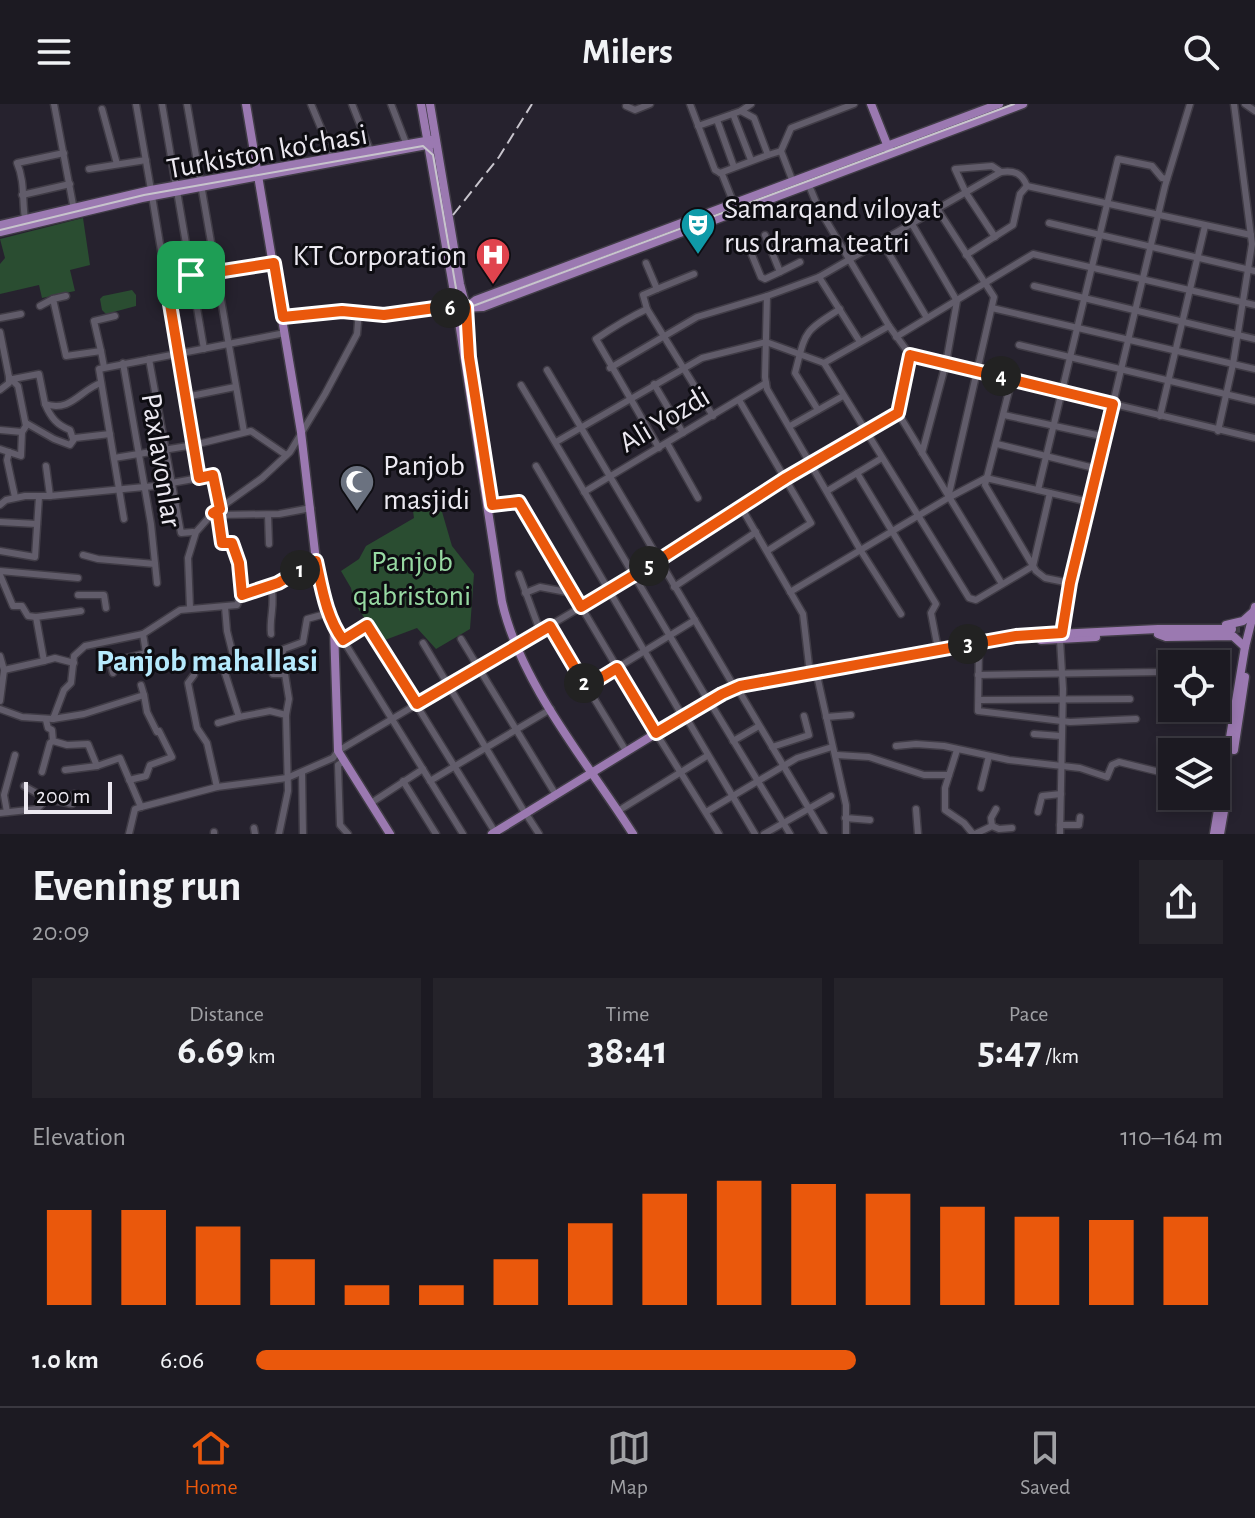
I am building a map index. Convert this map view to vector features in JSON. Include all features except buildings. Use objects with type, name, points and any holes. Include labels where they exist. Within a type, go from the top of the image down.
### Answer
[{"type":"main road","points":[[246,104],[283,317],[316,561],[339,641],[338,751],[390,834]]},
{"type":"main road","points":[[421,104],[462,308],[495,541]]},
{"type":"main road","points":[[430,104],[431,142]]},
{"type":"main road","points":[[871,104],[889,150]]},
{"type":"main road","points":[[889,150],[999,104]]},
{"type":"main road","points":[[462,308],[483,307],[807,180],[1023,104]]},
{"type":"main road","name":"Turkiston ko'chasi","points":[[259,174],[406,143],[431,142]]},
{"type":"main road","name":"Turkiston ko'chasi","points":[[0,225],[152,193],[431,142]]},
{"type":"main road","points":[[462,308],[476,300],[793,182],[807,180]]},
{"type":"main road","name":"Turkiston ko'chasi","points":[[0,232],[75,210]]},
{"type":"main road","points":[[462,308],[502,602],[517,645],[551,709],[594,773]]},
{"type":"main road","points":[[1233,631],[1254,609]]},
{"type":"main road","points":[[1217,834],[1254,609]]},
{"type":"main road","points":[[814,674],[1016,640],[1158,631],[1252,634]]},
{"type":"main road","points":[[1233,631],[1242,641],[1252,634]]},
{"type":"main road","points":[[1230,738],[1252,634]]},
{"type":"main road","points":[[495,833],[737,689],[1016,636],[1061,636]]},
{"type":"main road","points":[[517,645],[633,834]]},
{"type":"main road","points":[[527,815],[626,751],[657,735]]},
{"type":"main road","points":[[1217,834],[1218,810]]},
{"type":"street","points":[[54,104],[75,210]]},
{"type":"street","points":[[136,104],[199,478]]},
{"type":"street","points":[[162,104],[204,349]]},
{"type":"street","points":[[187,104],[244,432]]},
{"type":"street","points":[[311,104],[333,157]]},
{"type":"street","points":[[352,104],[370,150]]},
{"type":"street","points":[[391,104],[406,143]]},
{"type":"street","points":[[626,106],[635,110],[650,104]]},
{"type":"street","points":[[690,104],[715,170],[720,173],[734,204]]},
{"type":"street","points":[[793,182],[781,151],[791,128],[854,104]]},
{"type":"street","points":[[1060,834],[1063,765],[1061,636],[1070,583],[1158,214],[1190,104]]},
{"type":"street","points":[[1218,431],[1251,270],[1253,238],[1234,104]]},
{"type":"street","points":[[1245,104],[1255,111]]},
{"type":"street","points":[[698,126],[733,114],[745,106],[754,118],[768,155]]},
{"type":"street","points":[[102,109],[117,164]]},
{"type":"street","points":[[733,114],[751,160]]},
{"type":"street","points":[[717,120],[734,167]]},
{"type":"street","points":[[720,173],[781,151]]},
{"type":"street","points":[[25,219],[24,191],[17,163],[64,153]]},
{"type":"street","points":[[1038,490],[1118,159],[1152,166],[1162,178],[1167,179]]},
{"type":"street","points":[[89,169],[146,160]]},
{"type":"street","points":[[995,237],[966,193],[955,169],[992,166],[1001,172]]},
{"type":"street","points":[[610,368],[697,317],[767,296],[819,277],[851,261],[1001,172],[1015,172],[1023,176],[1027,186]]},
{"type":"street","points":[[807,180],[818,207],[889,326],[910,355],[1255,438]]},
{"type":"street","points":[[22,195],[70,184]]},
{"type":"street","points":[[1027,186],[1253,238]]},
{"type":"street","points":[[966,255],[1013,225],[1020,194],[1027,186]]},
{"type":"street","points":[[938,210],[994,297],[948,498]]},
{"type":"street","points":[[1049,223],[1251,270]]},
{"type":"street","points":[[912,224],[957,301],[946,363],[922,453]]},
{"type":"street","points":[[1160,416],[1205,226]]},
{"type":"street","points":[[765,235],[780,272]]},
{"type":"street","points":[[882,242],[927,318]]},
{"type":"street","points":[[747,243],[761,277],[765,279],[800,262]]},
{"type":"street","points":[[896,337],[1033,254],[1255,305]]},
{"type":"street","points":[[166,280],[274,263]]},
{"type":"street","points":[[646,263],[657,289]]},
{"type":"street","points":[[694,274],[643,295],[647,309],[713,416]]},
{"type":"street","points":[[819,277],[860,342]]},
{"type":"street","points":[[1034,286],[1255,339]]},
{"type":"street","points":[[40,306],[66,296]]},
{"type":"street","points":[[767,296],[766,383],[861,551],[901,614]]},
{"type":"street","points":[[53,299],[66,356]]},
{"type":"street","points":[[283,317],[359,311],[380,315],[442,307],[462,308]]},
{"type":"street","points":[[992,308],[1255,369]]},
{"type":"street","points":[[647,309],[619,322],[615,329],[596,338],[596,342],[659,448]]},
{"type":"street","points":[[818,410],[795,373],[804,338],[811,327],[840,309]]},
{"type":"street","points":[[190,608],[187,571],[189,550],[196,532],[288,454],[357,334],[359,311]]},
{"type":"street","points":[[0,318],[21,314]]},
{"type":"street","points":[[115,316],[94,321],[101,351],[101,383],[124,519]]},
{"type":"street","points":[[824,363],[889,326]]},
{"type":"street","points":[[0,332],[11,378],[18,386],[26,423],[22,432],[21,456],[0,449]]},
{"type":"street","points":[[102,368],[285,333]]},
{"type":"street","points":[[556,442],[683,367],[702,358],[766,342],[824,363],[969,598],[976,600],[1033,566],[1050,493]]},
{"type":"street","points":[[1019,345],[1255,401]]},
{"type":"street","points":[[57,357],[101,351]]},
{"type":"street","points":[[910,355],[898,413],[1002,584]]},
{"type":"street","points":[[149,359],[181,533],[193,532]]},
{"type":"street","name":"Paxlavonlar","points":[[123,363],[145,486],[157,583]]},
{"type":"street","points":[[547,370],[824,834]]},
{"type":"street","points":[[11,378],[39,374],[45,404],[53,419],[62,428],[70,430],[73,439]]},
{"type":"street","points":[[0,390],[11,378]]},
{"type":"street","points":[[1012,379],[986,478],[987,489],[1040,576],[1070,583]]},
{"type":"street","points":[[45,404],[50,407],[71,403],[101,383]]},
{"type":"street","name":"Ali Yozdi","points":[[584,492],[766,383]]},
{"type":"street","points":[[654,384],[683,433]]},
{"type":"street","points":[[521,385],[790,834]]},
{"type":"street","points":[[186,397],[235,387]]},
{"type":"street","points":[[790,426],[843,396]]},
{"type":"street","points":[[739,400],[811,523],[767,551]]},
{"type":"street","points":[[129,834],[135,809],[217,787],[287,778],[333,758],[338,751],[633,576],[786,478],[898,413]]},
{"type":"street","points":[[1004,415],[1106,437]]},
{"type":"street","points":[[26,423],[67,444],[72,443],[73,439],[110,434]]},
{"type":"street","points":[[0,430],[22,432]]},
{"type":"street","points":[[114,458],[194,445],[251,431],[288,454],[303,451]]},
{"type":"street","points":[[667,443],[698,498]]},
{"type":"street","points":[[997,444],[1098,469]]},
{"type":"street","points":[[9,452],[7,460],[15,497]]},
{"type":"street","points":[[827,491],[882,458]]},
{"type":"street","points":[[46,466],[50,496]]},
{"type":"street","points":[[536,466],[643,651],[755,834]]},
{"type":"street","points":[[857,473],[936,604],[931,613],[938,649]]},
{"type":"street","points":[[3,502],[15,497],[145,486],[213,475],[222,543],[232,543],[237,553],[242,595],[237,605],[180,610],[143,634],[85,646],[74,656],[71,683],[64,690],[50,719],[48,728],[52,730],[53,741],[42,772]]},
{"type":"street","points":[[790,592],[986,478],[1089,502]]},
{"type":"street","points":[[0,551],[35,557],[39,497]]},
{"type":"street","points":[[492,505],[519,502],[719,834]]},
{"type":"street","points":[[741,507],[803,614],[814,674],[832,747],[837,755],[846,805],[846,834]]},
{"type":"street","points":[[217,512],[268,515],[311,508]]},
{"type":"street","points":[[268,515],[269,544]]},
{"type":"street","points":[[0,522],[37,524]]},
{"type":"street","points":[[674,587],[756,532]]},
{"type":"street","points":[[83,555],[155,564]]},
{"type":"street","points":[[242,595],[271,586],[316,561]]},
{"type":"street","points":[[78,578],[0,573],[13,606],[22,606],[28,616],[81,611]]},
{"type":"street","points":[[519,574],[540,631]]},
{"type":"street","points":[[271,586],[275,600],[269,621],[271,634]]},
{"type":"street","points":[[525,593],[540,587],[572,593]]},
{"type":"street","points":[[78,595],[104,595],[106,608]]},
{"type":"street","points":[[225,607],[235,663],[224,670],[239,717]]},
{"type":"street","points":[[279,834],[286,807],[286,715],[289,699],[285,674],[273,674],[274,669],[287,646],[303,642],[307,619],[329,613]]},
{"type":"street","points":[[36,617],[44,661]]},
{"type":"street","points":[[586,687],[695,620]]},
{"type":"street","points":[[463,834],[393,720],[339,641],[367,625],[495,833]]},
{"type":"street","points":[[550,626],[626,751]]},
{"type":"street","points":[[113,673],[110,662],[146,653],[143,634]]},
{"type":"street","points":[[461,639],[556,795]]},
{"type":"street","points":[[423,643],[539,834]]},
{"type":"street","points":[[979,647],[978,711],[1062,721],[1136,719]]},
{"type":"street","points":[[0,656],[4,670],[0,701]]},
{"type":"street","points":[[4,670],[55,658],[74,663]]},
{"type":"street","points":[[978,675],[1158,672]]},
{"type":"street","points":[[194,675],[188,683],[189,697],[197,728],[207,743],[217,787]]},
{"type":"street","points":[[129,780],[146,776],[150,765],[172,757],[167,743],[149,716],[141,685]]},
{"type":"street","points":[[0,709],[22,717],[50,719],[84,714],[144,695]]},
{"type":"street","points":[[979,700],[1130,699]]},
{"type":"street","points":[[430,781],[551,709]]},
{"type":"street","points":[[218,723],[270,711],[286,715]]},
{"type":"street","points":[[826,717],[851,715]]},
{"type":"street","points":[[772,747],[809,735],[804,716]]},
{"type":"street","points":[[733,741],[759,726]]},
{"type":"street","points":[[1034,734],[1061,736]]},
{"type":"street","points":[[53,741],[67,745],[88,744],[97,766]]},
{"type":"street","points":[[896,746],[916,744],[1063,765],[1107,777],[1112,765],[1119,762],[1158,772]]},
{"type":"street","points":[[706,812],[800,756],[832,747]]},
{"type":"street","points":[[957,750],[945,788],[945,810],[974,834],[992,826],[1012,828]]},
{"type":"street","points":[[15,755],[4,795],[3,812],[37,809],[47,799]]},
{"type":"street","points":[[837,755],[869,757],[924,775],[949,775]]},
{"type":"street","points":[[618,811],[707,756]]},
{"type":"street","points":[[981,788],[989,756]]},
{"type":"street","points":[[65,770],[97,766],[120,758],[141,807]]},
{"type":"street","points":[[344,761],[338,765],[340,825],[348,834]]},
{"type":"street","points":[[371,803],[423,769]]},
{"type":"street","points":[[0,773],[9,774]]},
{"type":"street","points":[[302,773],[303,834]]},
{"type":"street","points":[[403,781],[436,834]]},
{"type":"street","points":[[24,786],[47,799],[72,804],[74,794]]},
{"type":"street","points":[[1038,812],[1042,796],[1061,794]]},
{"type":"street","points":[[764,834],[831,796]]},
{"type":"street","points":[[916,809],[918,834]]},
{"type":"street","points":[[992,826],[991,818],[996,809]]},
{"type":"street","points":[[1060,825],[1079,825],[1080,817]]},
{"type":"street","points":[[845,818],[870,820]]},
{"type":"green space","points":[[83,218],[90,265],[70,270],[75,291],[42,298],[39,285],[0,294],[0,264],[5,258],[0,239]]},
{"type":"green space","points":[[132,290],[136,295],[136,306],[106,314],[102,310],[100,299],[103,296]]},
{"type":"green space","name":"Panjob qabristoni","points":[[438,498],[452,546],[474,574],[470,629],[436,649],[417,628],[385,640],[384,648],[354,602],[351,588],[341,571],[359,559],[366,546],[414,518],[412,504]]},
{"type":"tunnel","points":[[1232,629],[1255,628]]},
{"type":"tram line","points":[[0,230],[144,195],[423,146],[433,155],[457,294],[464,305],[473,306],[1014,104]]},
{"type":"railway","points":[[453,215],[499,157],[532,104]]},
{"type":"place","name":"Samarqand viloyat rus drama teatri","points":[[698,256]]},
{"type":"place","name":"KT Corporation","points":[[493,286]]},
{"type":"place","name":"Panjob masjidi","points":[[357,513]]},
{"type":"district","name":"Panjob mahallasi","points":[[207,660]]},
{"type":"route","points":[[274,263],[283,317],[342,311],[384,315],[466,307],[469,357],[492,505],[519,502],[581,607],[786,478],[898,413],[910,355],[1113,404],[1070,583],[1062,633],[1016,636],[740,686],[656,733],[617,668],[586,687],[550,626],[417,704],[367,625],[343,640],[334,628],[316,561],[278,583],[242,595],[237,553],[232,543],[222,543],[218,515],[213,513],[220,509],[213,475],[199,478],[166,280],[191,275],[274,263]]}]
